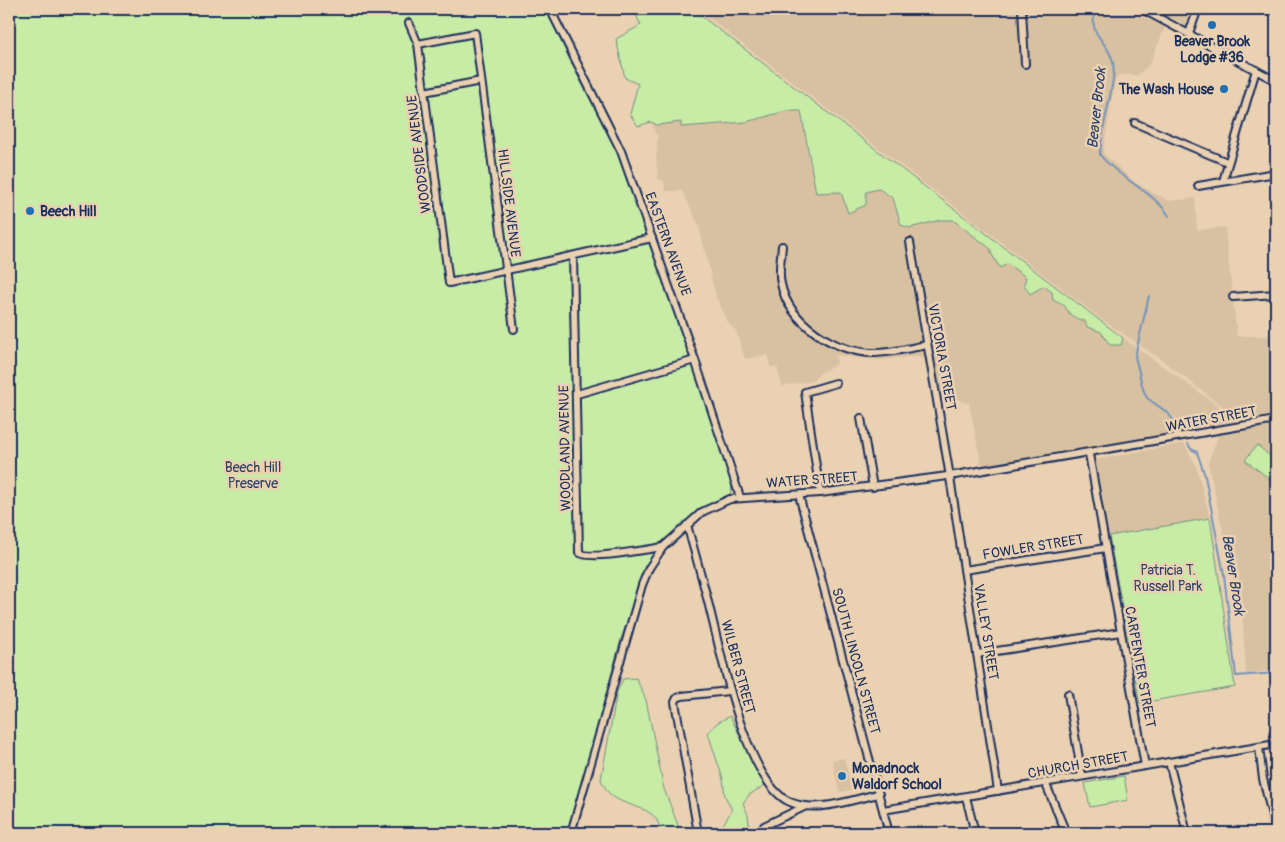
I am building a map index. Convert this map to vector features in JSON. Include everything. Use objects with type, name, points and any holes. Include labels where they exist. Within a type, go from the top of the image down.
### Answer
[{"type":"street","name":"EASTERN AVENUE","points":[[550,9],[614,134],[695,360],[740,497]]},
{"type":"street","points":[[1022,9],[1025,64]]},
{"type":"street","points":[[1142,9],[1276,81]]},
{"type":"street","points":[[1189,34],[1198,9]]},
{"type":"street","name":"WOODSIDE AVENUE","points":[[409,23],[418,44],[449,283],[506,271]]},
{"type":"street","name":"HILLSIDE AVENUE","points":[[418,44],[476,33],[514,329]]},
{"type":"street","points":[[1223,181],[1227,162],[1256,70]]},
{"type":"street","points":[[424,92],[481,81]]},
{"type":"street","points":[[1135,123],[1227,162]]},
{"type":"street","points":[[1198,186],[1276,173]]},
{"type":"street","points":[[506,271],[652,238]]},
{"type":"street","name":"VICTORIA STREET","points":[[910,242],[949,476]]},
{"type":"street","points":[[782,246],[779,276],[785,297],[801,320],[816,332],[834,343],[857,351],[874,353],[927,344]]},
{"type":"street","name":"WOODLAND AVENUE","points":[[573,256],[580,555],[606,555],[663,547]]},
{"type":"street","points":[[1233,297],[1276,294]]},
{"type":"street","points":[[577,394],[695,360]]},
{"type":"street","points":[[820,493],[805,392],[836,383]]},
{"type":"street","points":[[861,418],[873,487]]},
{"type":"street","name":"WATER STREET","points":[[570,833],[634,607],[649,568],[663,547],[687,525],[711,507],[740,497],[820,493],[949,476],[1089,454],[1276,420]]},
{"type":"street","name":"CARPENTER STREET","points":[[1089,454],[1146,766]]},
{"type":"street","name":"VALLEY STREET","points":[[949,476],[998,791]]},
{"type":"street","name":"SOUTH LINCOLN STREET","points":[[799,495],[889,833]]},
{"type":"street","name":"WILBER STREET","points":[[687,525],[729,691],[746,737],[768,779],[781,796],[788,801],[806,806],[816,806],[879,794]]},
{"type":"street","name":"FOWLER STREET","points":[[964,570],[1106,548]]},
{"type":"street","points":[[976,654],[1121,632]]},
{"type":"street","points":[[698,833],[675,702],[677,698],[684,696],[729,691]]},
{"type":"street","points":[[1068,694],[1082,776]]},
{"type":"street","name":"CHURCH STREET","points":[[883,810],[1276,744]]},
{"type":"street","points":[[1259,747],[1263,779],[1276,831]]},
{"type":"street","points":[[1169,762],[1187,833]]},
{"type":"street","points":[[1045,782],[1066,833]]},
{"type":"street","points":[[966,797],[974,833]]},
{"type":"street","points":[[764,826],[806,806]]},
{"type":"shaded area","points":[[697,9],[1129,9],[1165,28],[1149,65],[1138,75],[1119,75],[1115,81],[1103,153],[1135,183],[1169,201],[1195,198],[1197,230],[1225,227],[1237,336],[1276,336],[1276,414],[1240,420],[1163,361],[1100,318]]},
{"type":"shaded area","points":[[1154,9],[1195,9],[1188,27]]},
{"type":"shaded area","points":[[786,111],[801,111],[810,167],[841,192],[848,212],[866,192],[879,189],[893,198],[899,219],[910,228],[940,220],[953,220],[992,249],[1007,264],[1052,292],[1053,300],[1085,321],[1087,327],[1101,332],[1110,345],[1120,345],[1123,338],[1212,401],[1239,424],[982,468],[969,403],[962,402],[957,398],[940,400],[936,373],[927,373],[924,359],[919,356],[879,360],[836,355],[837,364],[820,373],[813,381],[782,386],[777,367],[770,367],[768,355],[745,359],[736,331],[729,324],[716,297],[698,223],[682,191],[665,191],[664,181],[658,179],[656,160],[658,136],[654,132],[653,124],[681,122],[682,126],[746,122]]},
{"type":"shaded area","points":[[1276,424],[1276,669],[1246,674],[1242,612],[1234,584],[1208,462],[1219,434]]},
{"type":"shaded area","points":[[1184,443],[1196,465],[1210,518],[1107,536],[1095,460]]},
{"type":"shaded area","name":"Monadnock Waldorf School","points":[[844,758],[849,778],[861,775],[865,788],[839,792],[832,760]]},
{"type":"green space","name":"Beech Hill Preserve","points":[[9,9],[546,9],[575,71],[614,141],[733,483],[730,494],[700,508],[664,541],[649,561],[621,639],[568,833],[9,833]]},
{"type":"green space","points":[[633,9],[692,9],[1123,338],[1121,345],[1110,345],[1101,332],[1087,327],[1085,321],[1073,316],[1065,306],[1053,300],[1052,292],[1044,286],[1030,294],[1024,285],[1026,277],[1007,264],[1000,268],[991,253],[991,249],[953,220],[940,220],[910,228],[901,225],[893,198],[879,189],[866,192],[866,205],[848,213],[841,192],[816,193],[801,111],[786,111],[746,122],[681,127],[681,122],[657,125],[651,122],[638,126],[630,114],[638,84],[625,78],[616,39],[641,25]]},
{"type":"green space","points":[[1257,445],[1276,461],[1276,484],[1245,460]]},
{"type":"green space","name":"Patricia T. Russell Park","points":[[1210,518],[1235,687],[1140,703],[1109,536]]},
{"type":"green space","points":[[636,678],[646,700],[664,789],[681,833],[660,833],[659,824],[655,817],[649,812],[617,799],[609,793],[601,780],[617,692],[623,679]]},
{"type":"green space","points":[[730,716],[765,785],[749,795],[743,803],[748,815],[750,833],[722,833],[721,828],[732,810],[725,796],[723,779],[708,733],[717,723]]},
{"type":"green space","points":[[1124,776],[1128,800],[1090,807],[1085,783]]},
{"type":"waterway","name":"Beaver Brook","points":[[1097,9],[1094,18],[1095,31],[1110,54],[1114,71],[1100,155],[1117,171],[1155,200],[1169,216]]},
{"type":"waterway","name":"Beaver Brook","points":[[1149,296],[1135,356],[1147,398],[1168,413],[1181,431]]},
{"type":"waterway","name":"Beaver Brook","points":[[1188,444],[1191,449],[1197,452],[1205,476],[1224,575],[1236,676],[1276,673]]},
{"type":"place","name":"Beaver Brook Lodge #36","points":[[1212,25]]},
{"type":"place","name":"The Wash House","points":[[1224,89]]},
{"type":"place","name":"Beech Hill","points":[[30,211]]},
{"type":"place","name":"Monadnock Waldorf School","points":[[842,776]]}]
